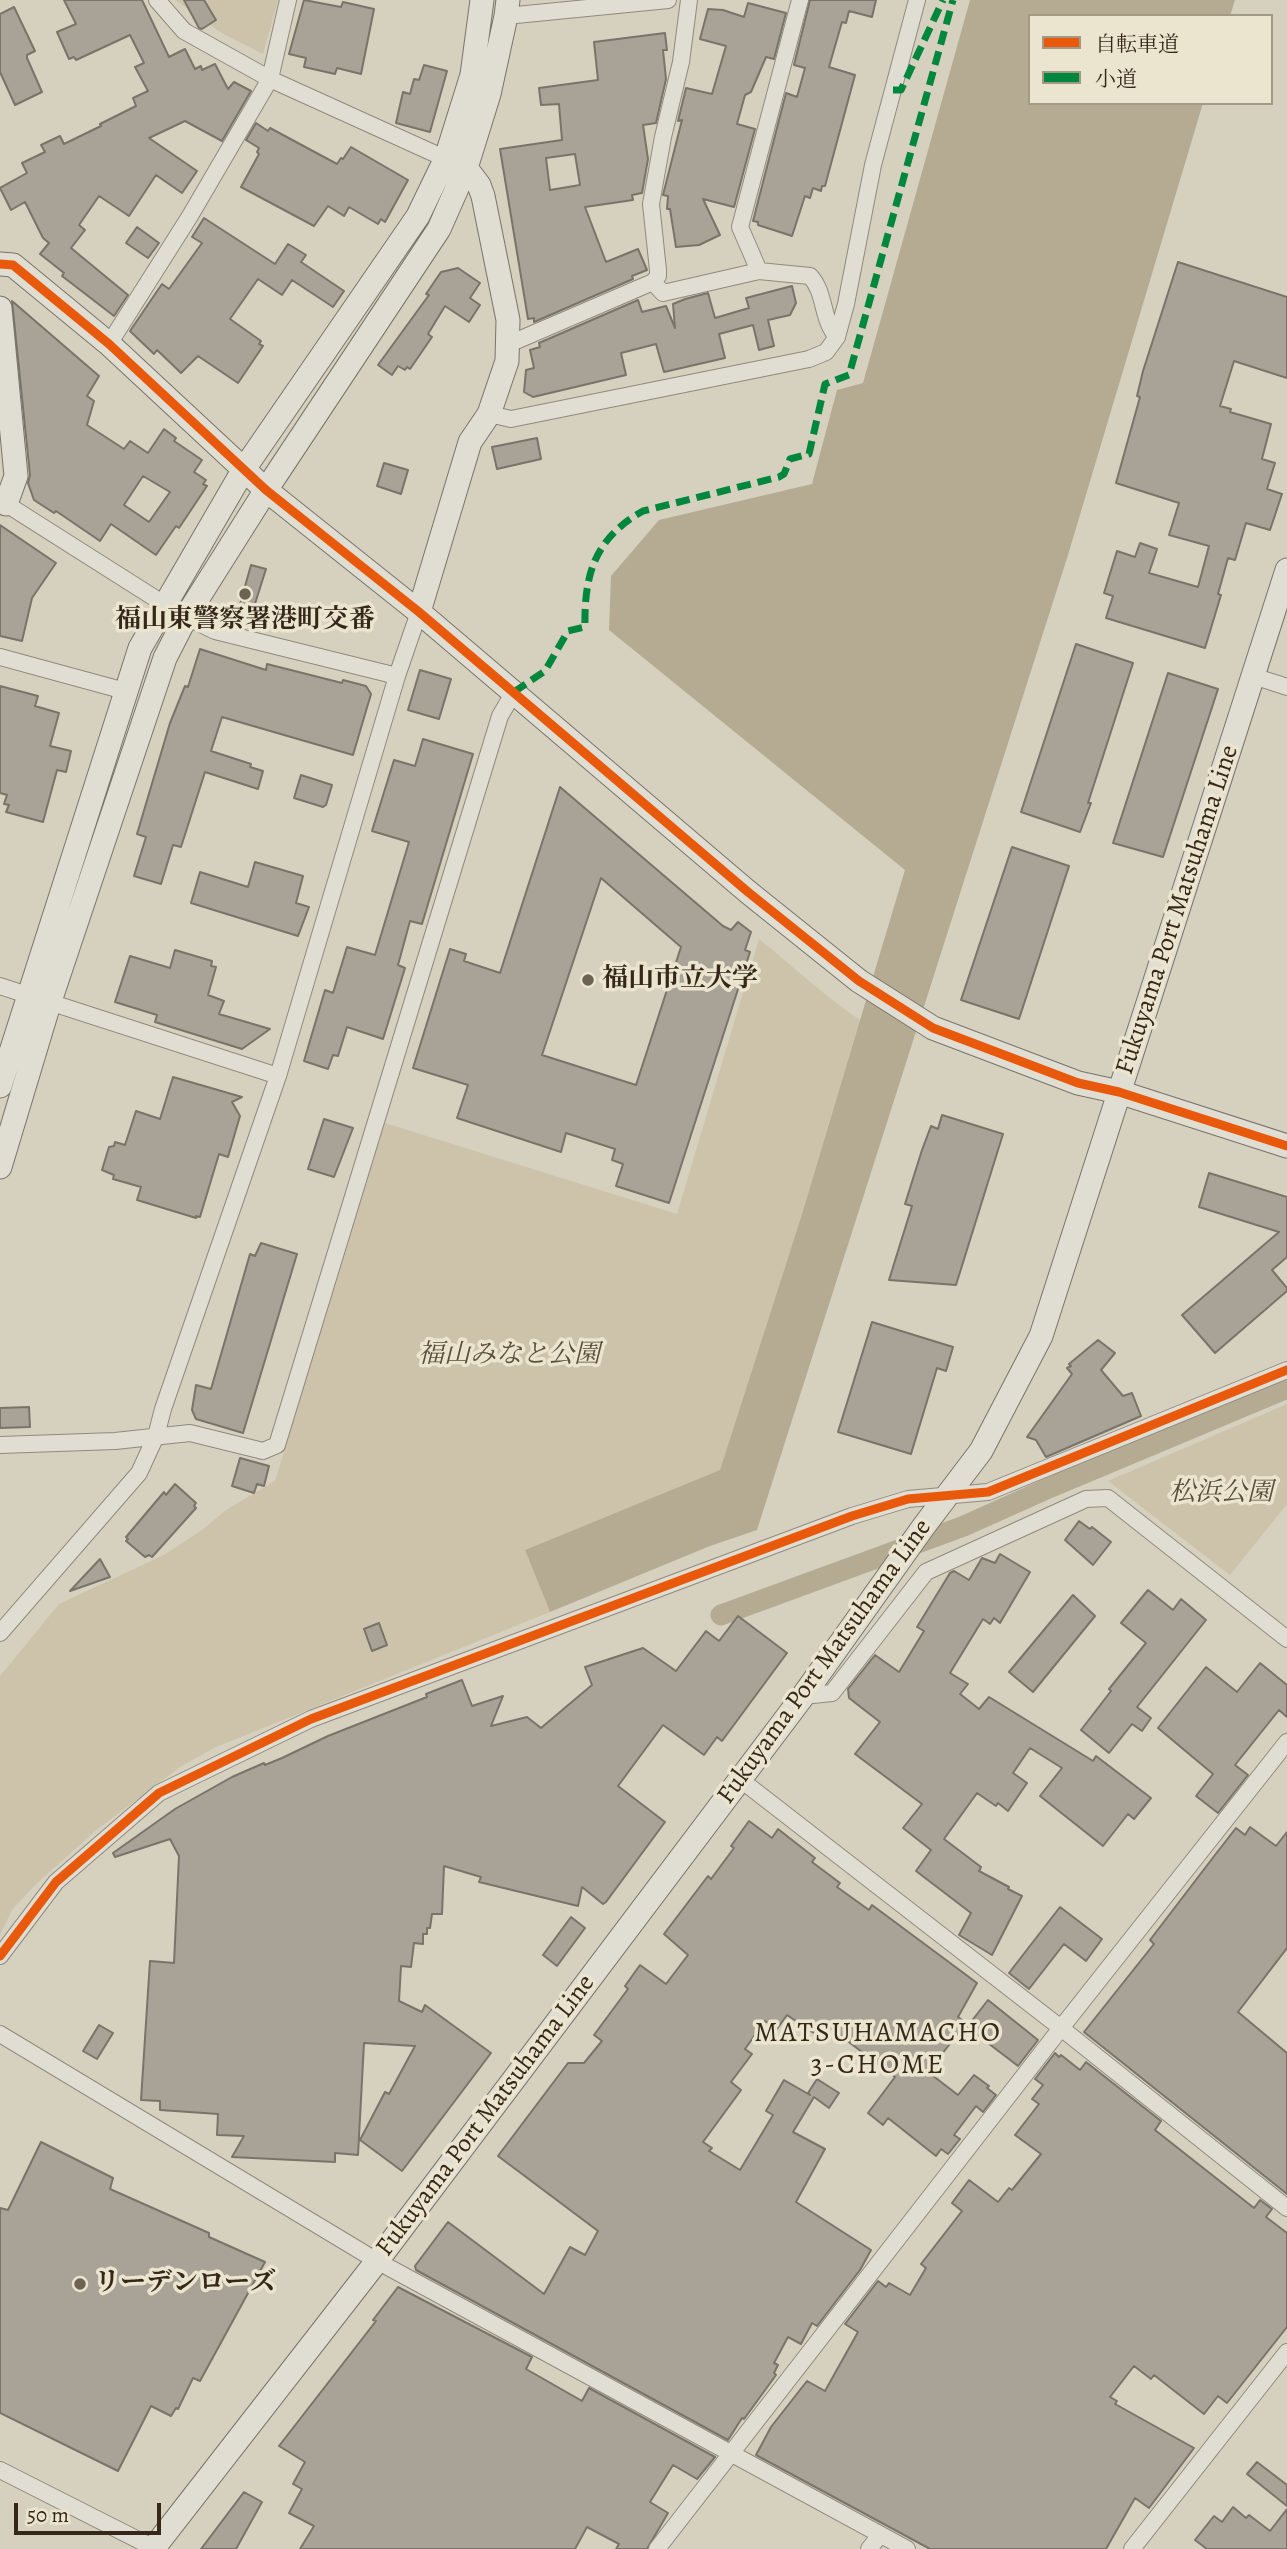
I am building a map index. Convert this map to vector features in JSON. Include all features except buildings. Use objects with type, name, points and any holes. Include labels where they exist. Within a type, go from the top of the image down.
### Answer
[{"type":"street","points":[[0,1633],[139,1473],[156,1436],[278,1076],[470,442],[489,414],[507,361],[509,344],[508,320],[479,185],[456,163],[270,79],[184,31],[157,0]]},
{"type":"street","points":[[108,344],[190,216],[270,79],[288,0]]},
{"type":"street","points":[[0,1086],[40,998],[165,658],[186,617],[266,490],[439,229],[456,163],[482,0]]},
{"type":"street","points":[[0,1167],[40,998],[125,691],[140,648],[164,604],[244,469],[456,163],[489,94],[507,8],[668,0]]},
{"type":"street","points":[[509,344],[653,282],[658,276],[651,204],[663,137],[681,62],[689,0]]},
{"type":"street","points":[[759,271],[740,227],[800,0]]},
{"type":"street","points":[[489,414],[512,419],[809,359],[826,352],[837,337],[846,304],[873,164],[917,0]]},
{"type":"street","points":[[0,264],[13,265],[108,344],[266,490],[419,612],[758,901],[859,982],[933,1028],[1079,1083],[1119,1092],[1287,1146]]},
{"type":"street","points":[[653,282],[663,293],[759,271],[810,276],[818,285],[828,327],[837,337]]},
{"type":"street","points":[[0,308],[16,476],[3,502],[164,604]]},
{"type":"street","name":"Fukuyama Port Matsuhama Line","points":[[154,2548],[377,2261],[741,1780],[981,1451],[1041,1336],[1287,570]]},
{"type":"street","points":[[186,617],[215,631],[397,676]]},
{"type":"street","points":[[0,657],[125,691]]},
{"type":"street","points":[[1253,676],[1287,687]]},
{"type":"street","points":[[0,1445],[116,1441],[190,1433],[263,1451],[278,1445],[500,716],[514,692]]},
{"type":"street","points":[[0,986],[278,1076]]},
{"type":"street","points":[[1,1957],[25,1920],[56,1882],[159,1793],[324,1714],[852,1516],[908,1499],[988,1492],[1287,1370]]},
{"type":"street","points":[[803,1696],[832,1693],[926,1572],[1086,1499],[1108,1498],[1287,1639]]},
{"type":"street","points":[[657,2549],[1061,2028],[1287,1742]]},
{"type":"street","points":[[741,1780],[1061,2028],[1287,2208]]},
{"type":"street","points":[[0,2034],[377,2261],[907,2549]]},
{"type":"street","points":[[1132,2549],[1287,2352]]},
{"type":"street","points":[[0,2470],[154,2548]]},
{"type":"street","points":[[869,2549],[880,2535]]},
{"type":"green space","points":[[175,0],[278,0],[263,54],[223,34]]},
{"type":"green space","name":"福山みなと公園","points":[[759,939],[860,1020],[802,1214],[720,1470],[525,1550],[550,1612],[214,1748],[180,1767],[94,1832],[34,1886],[12,1910],[0,1935],[0,1676],[59,1604],[164,1555],[226,1510],[275,1481],[385,1123],[677,1214]]},
{"type":"green space","name":"松浜公園","points":[[1287,1404],[1287,1504],[1230,1575],[1108,1481]]},
{"type":"shaded area","points":[[970,0],[1235,0],[1231,14],[1028,14],[1028,105],[1202,105],[1068,555],[757,1530],[710,1546],[550,1612],[525,1550],[720,1470],[802,1214],[905,870],[609,630],[611,576],[659,520],[812,484],[837,390],[863,383]]},
{"type":"waterway","points":[[721,1615],[964,1526],[1287,1388]]},
{"type":"marked path","points":[[893,90],[901,90],[943,0]]},
{"type":"marked path","points":[[514,692],[545,671],[568,631],[585,627],[590,574],[603,546],[627,522],[643,511],[779,477],[784,474],[790,459],[809,454],[825,384],[849,375],[953,0]]},
{"type":"cycle path","points":[[0,264],[13,265],[109,344],[266,490],[419,612],[748,892],[859,981],[933,1028],[1078,1083],[1119,1092],[1287,1146]]},
{"type":"cycle path","points":[[0,1956],[56,1882],[159,1793],[311,1719],[852,1516],[908,1499],[988,1492],[1287,1370]]},
{"type":"place","name":"福山東警察署港町交番","points":[[245,594]]},
{"type":"place","name":"福山市立大学","points":[[588,980]]},
{"type":"place","name":"リーデンローズ","points":[[80,2284]]},
{"type":"district","name":"MATSUHAMACHO 3-CHOME","points":[[878,2050]]}]
